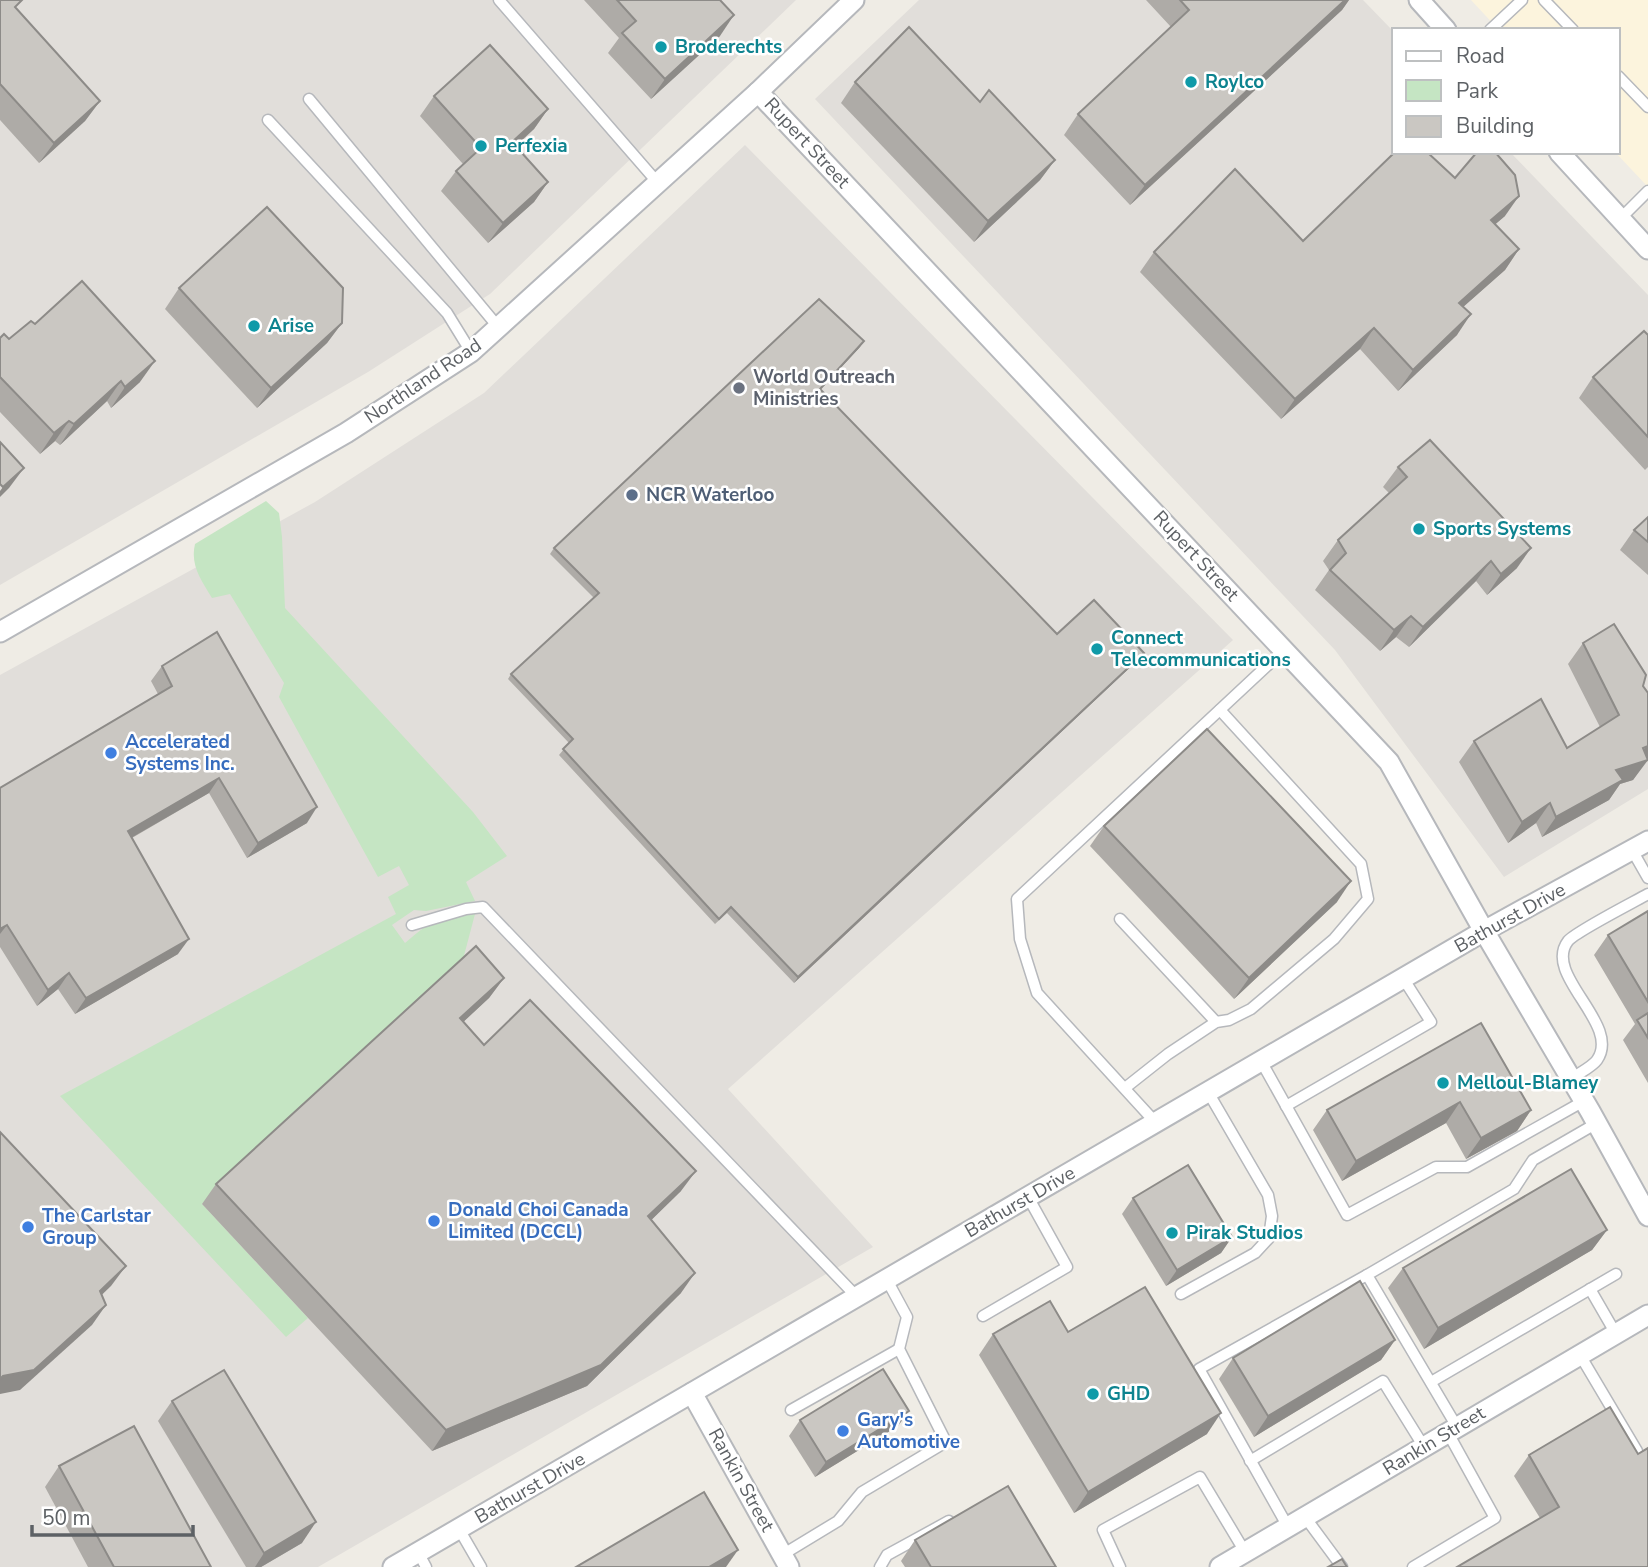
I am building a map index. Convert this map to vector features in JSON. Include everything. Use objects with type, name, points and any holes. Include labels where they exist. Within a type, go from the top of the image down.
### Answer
[{"type":"street","name":"Northland Road","points":[[0,632],[346,433],[471,352],[758,92],[854,0]]},
{"type":"street","points":[[1419,0],[1444,28]]},
{"type":"street","name":"Rupert Street","points":[[758,92],[1389,762],[1648,1216]]},
{"type":"street","points":[[1561,154],[1648,249]]},
{"type":"street","name":"Bathurst Drive","points":[[393,1567],[422,1560],[459,1529],[1484,931],[1640,846]]},
{"type":"street","name":"Rankin Street","points":[[1220,1567],[1648,1315]]},
{"type":"street","name":"Rankin Street","points":[[692,1393],[785,1563]]},
{"type":"lane","points":[[499,0],[658,183]]},
{"type":"lane","points":[[1492,28],[1522,0]]},
{"type":"lane","points":[[1544,0],[1571,28]]},
{"type":"lane","points":[[1620,78],[1648,107]]},
{"type":"lane","points":[[309,99],[499,328]]},
{"type":"lane","points":[[268,120],[447,313],[471,352]]},
{"type":"lane","points":[[1620,219],[1648,191]]},
{"type":"lane","points":[[1156,1123],[1037,993],[1020,939],[1017,899],[1284,649]]},
{"type":"lane","points":[[1125,1088],[1168,1054],[1216,1022],[1229,1020],[1251,1009],[1334,939],[1368,899],[1361,863],[1220,710]]},
{"type":"lane","points":[[1640,846],[1648,878]]},
{"type":"lane","points":[[1571,1079],[1597,1062],[1602,1050],[1602,1035],[1566,970],[1562,954],[1569,940],[1648,894]]},
{"type":"lane","points":[[412,925],[482,907],[858,1297]]},
{"type":"lane","points":[[1120,919],[1216,1022]]},
{"type":"lane","points":[[1286,1106],[1431,1022],[1403,978]]},
{"type":"lane","points":[[1261,1061],[1347,1215],[1436,1167],[1467,1167],[1584,1101]]},
{"type":"lane","points":[[1181,1294],[1255,1253],[1269,1238],[1272,1216],[1268,1195],[1208,1092]]},
{"type":"lane","points":[[1342,1567],[1296,1522],[1250,1461],[1199,1368],[1367,1275],[1514,1189],[1533,1160],[1597,1123]]},
{"type":"lane","points":[[983,1316],[1067,1267],[1028,1197]]},
{"type":"lane","points":[[1431,1382],[1616,1274]]},
{"type":"lane","points":[[1367,1275],[1431,1382],[1495,1517],[1413,1567]]},
{"type":"lane","points":[[785,1563],[838,1521],[862,1492],[946,1442],[899,1349],[907,1317],[887,1280]]},
{"type":"lane","points":[[1590,1289],[1616,1334]]},
{"type":"lane","points":[[791,1410],[899,1349]]},
{"type":"lane","points":[[1580,1355],[1637,1451]]},
{"type":"lane","points":[[1250,1461],[1383,1381],[1424,1447]]},
{"type":"lane","points":[[1120,1567],[1103,1530],[1200,1476],[1245,1552]]},
{"type":"lane","points":[[880,1567],[887,1555],[957,1516]]},
{"type":"lane","points":[[459,1529],[481,1567]]},
{"type":"shaded area","points":[[0,0],[796,0],[490,294],[368,372],[0,585]]},
{"type":"shaded area","points":[[919,0],[1363,0],[1392,30],[1392,154],[1512,154],[1648,295],[1648,789],[1504,877],[1335,650],[815,99]]},
{"type":"shaded area","points":[[1471,0],[1648,0],[1648,187],[1617,154],[1620,154],[1620,28],[1497,28]]},
{"type":"shaded area","points":[[745,145],[1233,640],[728,1089],[873,1247],[318,1567],[0,1567],[0,675],[315,502],[484,393]]},
{"type":"green space","points":[[266,501],[279,513],[285,608],[473,812],[507,856],[466,882],[475,901],[426,911],[414,910],[392,925],[405,943],[436,921],[475,914],[461,967],[202,1204],[308,1318],[286,1337],[60,1096],[396,914],[388,897],[409,885],[399,866],[378,877],[279,697],[284,683],[230,594],[212,598],[197,572],[195,544]]},
{"type":"building","points":[[0,0],[22,0],[15,7],[100,101],[54,143],[0,84]]},
{"type":"building","name":"Broderechts","points":[[617,0],[720,0],[734,15],[665,79],[622,33],[636,21]]},
{"type":"building","name":"Roylco","points":[[1180,0],[1345,0],[1145,185],[1078,114],[1189,10]]},
{"type":"building","points":[[909,27],[980,102],[989,90],[1055,160],[988,221],[855,82]]},
{"type":"building","name":"Perfexia","points":[[490,45],[548,109],[512,142],[548,182],[503,223],[456,171],[481,148],[434,96]]},
{"type":"building","points":[[1393,154],[1429,154],[1455,178],[1475,154],[1497,154],[1515,175],[1519,196],[1491,220],[1519,249],[1459,303],[1471,314],[1413,370],[1374,328],[1295,399],[1154,252],[1235,169],[1303,241]]},
{"type":"building","name":"Arise","points":[[267,207],[343,288],[342,323],[271,388],[179,288]]},
{"type":"building","points":[[82,281],[155,361],[125,387],[121,381],[74,424],[69,421],[54,433],[0,377],[0,338],[4,334],[9,339],[31,321],[35,324]]},
{"type":"building","points":[[819,299],[864,341],[820,389],[1057,634],[1094,600],[1144,653],[798,977],[731,907],[719,919],[563,749],[573,739],[511,674],[599,593],[554,548]]},
{"type":"building","points":[[1644,331],[1648,335],[1648,437],[1593,377]]},
{"type":"building","name":"Sports Systems","points":[[1430,440],[1531,548],[1501,574],[1491,561],[1423,627],[1411,616],[1394,630],[1330,570],[1346,553],[1338,540],[1407,477],[1398,467]]},
{"type":"building","points":[[0,442],[24,468],[3,487],[0,484]]},
{"type":"building","points":[[1648,517],[1648,542],[1634,530]]},
{"type":"building","points":[[1614,624],[1646,675],[1643,686],[1648,693],[1648,746],[1643,748],[1648,760],[1616,770],[1623,780],[1556,817],[1550,803],[1522,822],[1474,741],[1541,699],[1567,748],[1619,715],[1583,643]]},
{"type":"building","points":[[217,632],[317,807],[258,843],[219,778],[128,831],[189,939],[86,998],[69,973],[48,990],[7,925],[0,929],[0,788],[172,686],[162,666]]},
{"type":"building","points":[[1207,729],[1351,881],[1249,978],[1104,826]]},
{"type":"building","points":[[1648,911],[1648,1002],[1608,935]]},
{"type":"building","name":"Donald Choi Canada Limited (DCCL)","points":[[476,946],[504,978],[460,1018],[484,1045],[530,1000],[696,1171],[648,1216],[695,1273],[601,1365],[446,1430],[216,1184]]},
{"type":"building","points":[[1648,1013],[1648,1038],[1637,1020]]},
{"type":"building","name":"Melloul-Blamey","points":[[1481,1023],[1531,1110],[1481,1138],[1460,1102],[1356,1161],[1327,1110]]},
{"type":"building","name":"The Carlstar Group","points":[[0,1132],[126,1266],[100,1291],[106,1305],[34,1370],[3,1376],[0,1379]]},
{"type":"building","name":"Pirak Studios","points":[[1188,1165],[1232,1237],[1177,1270],[1133,1198]]},
{"type":"building","points":[[1571,1169],[1607,1230],[1438,1328],[1403,1268]]},
{"type":"building","points":[[1360,1281],[1395,1340],[1268,1416],[1233,1358]]},
{"type":"building","name":"GHD","points":[[1145,1287],[1221,1413],[1088,1492],[993,1334],[1050,1301],[1068,1332]]},
{"type":"building","name":"Gary's Automotive","points":[[883,1369],[909,1411],[826,1462],[800,1420]]},
{"type":"building","points":[[224,1370],[316,1522],[264,1553],[172,1401]]},
{"type":"building","points":[[1610,1407],[1638,1454],[1648,1448],[1648,1567],[1457,1567],[1559,1507],[1529,1455]]},
{"type":"building","points":[[134,1426],[211,1567],[114,1567],[59,1466]]},
{"type":"building","points":[[1008,1486],[1056,1567],[931,1567],[915,1540]]},
{"type":"building","points":[[704,1492],[738,1550],[709,1567],[576,1567]]},
{"type":"building","points":[[1342,1559],[1347,1567],[1328,1567]]},
{"type":"place","name":"Broderechts","points":[[661,47]]},
{"type":"place","name":"Roylco","points":[[1191,82]]},
{"type":"place","name":"Perfexia","points":[[481,146]]},
{"type":"place","name":"Arise","points":[[254,326]]},
{"type":"place","name":"World Outreach Ministries","points":[[739,388]]},
{"type":"place","name":"NCR Waterloo","points":[[632,495]]},
{"type":"place","name":"Sports Systems","points":[[1419,529]]},
{"type":"place","name":"Connect Telecommunications","points":[[1097,649]]},
{"type":"place","name":"Accelerated Systems Inc.","points":[[111,753]]},
{"type":"place","name":"Melloul-Blamey","points":[[1443,1083]]},
{"type":"place","name":"Donald Choi Canada Limited (DCCL)","points":[[434,1221]]},
{"type":"place","name":"The Carlstar Group","points":[[28,1227]]},
{"type":"place","name":"Pirak Studios","points":[[1172,1233]]},
{"type":"place","name":"GHD","points":[[1093,1394]]},
{"type":"place","name":"Gary's Automotive","points":[[843,1431]]}]
